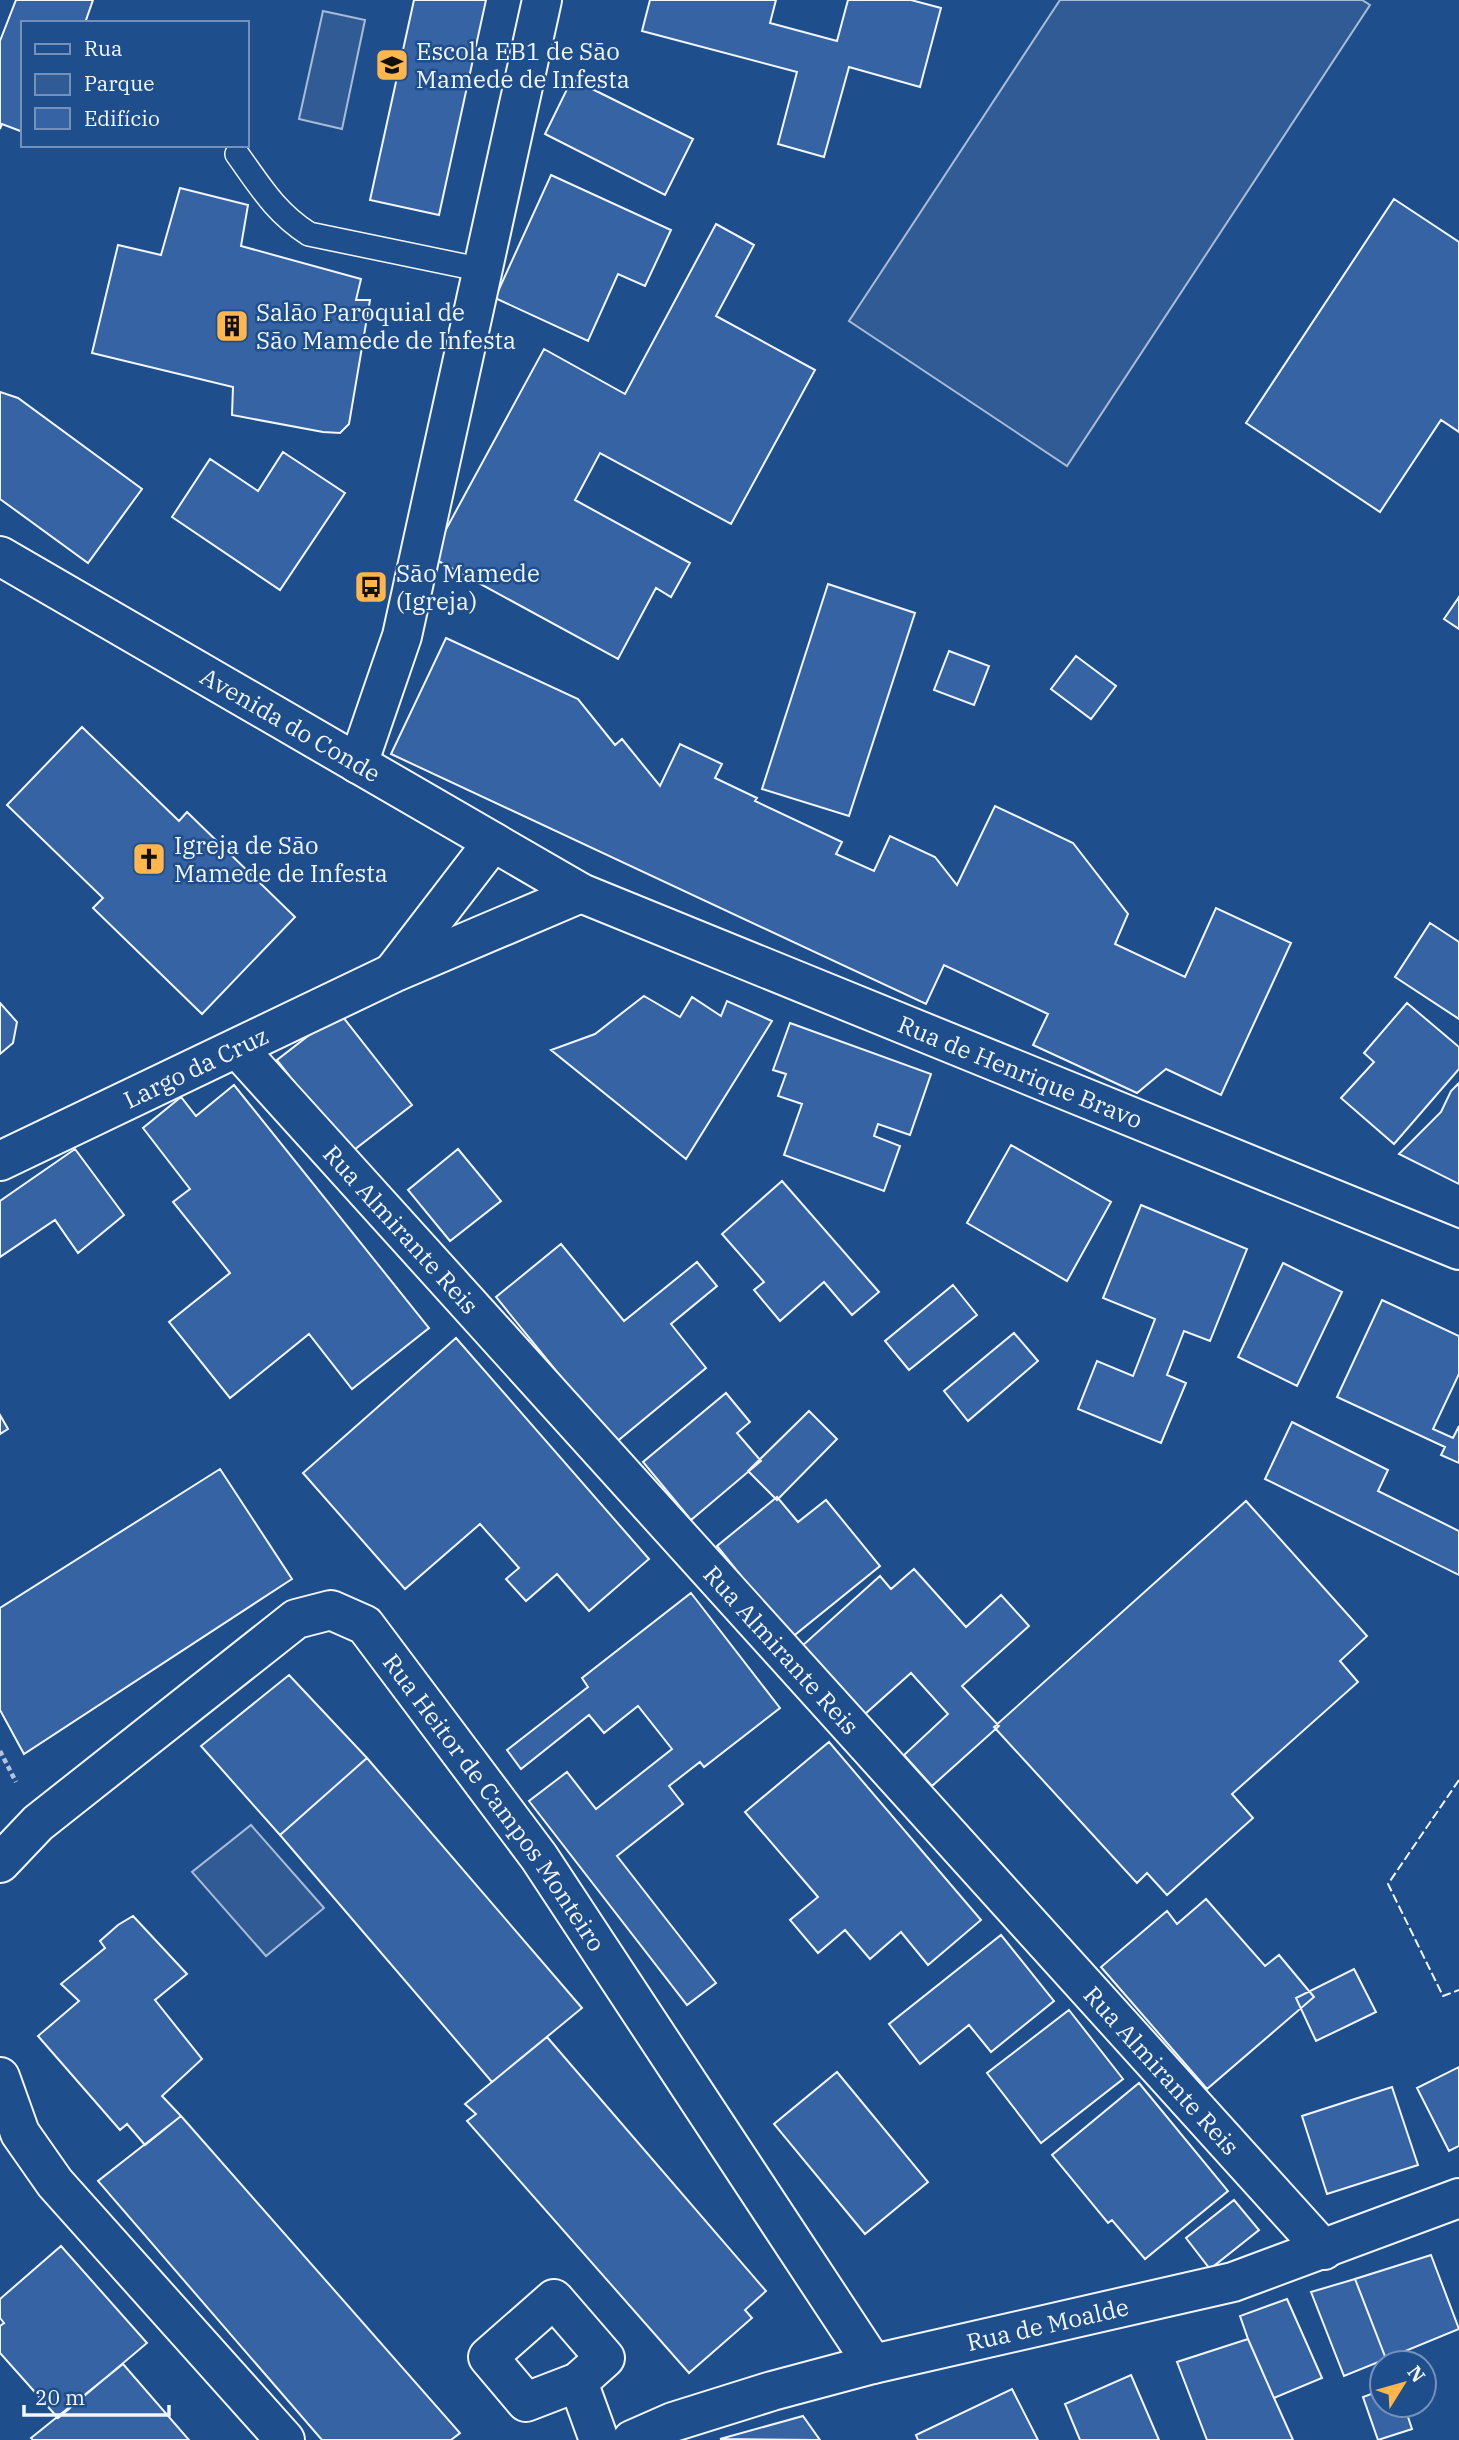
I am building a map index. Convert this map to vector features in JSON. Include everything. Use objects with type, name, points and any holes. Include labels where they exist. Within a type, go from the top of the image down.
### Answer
[{"type":"street","points":[[358,764],[402,636],[541,0]]},
{"type":"street","name":"Avenida do Conde","points":[[0,556],[581,893]]},
{"type":"street","name":"Largo da Cruz","points":[[393,973],[493,842]]},
{"type":"street","name":"Largo da Cruz","points":[[0,1161],[393,973],[581,893]]},
{"type":"street","name":"Rua de Henrique Bravo","points":[[581,893],[1459,1250]]},
{"type":"street","name":"Rua Almirante Reis","points":[[238,1049],[1324,2250]]},
{"type":"street","name":"Rua Heitor de Campos Monteiro","points":[[0,1863],[38,1823],[296,1619],[331,1610],[365,1625],[539,1857],[873,2364]]},
{"type":"street","points":[[0,2077],[20,2133],[55,2183],[285,2440]]},
{"type":"street","name":"Rua de Moalde","points":[[632,2440],[685,2418],[873,2364],[1233,2282],[1459,2199]]},
{"type":"street","points":[[578,2382],[599,2440]]},
{"type":"lane","points":[[237,154],[271,202],[288,220],[310,234],[483,270]]},
{"type":"green space","points":[[1060,0],[1362,0],[1370,5],[1067,466],[849,321]]},
{"type":"green space","points":[[323,11],[365,20],[342,129],[299,119]]},
{"type":"green space","points":[[251,1825],[324,1908],[266,1956],[192,1872]]},
{"type":"building","points":[[16,0],[93,0],[86,21],[21,21],[21,131],[2,124],[0,129],[0,41]]},
{"type":"building","points":[[414,0],[486,0],[439,215],[370,200]]},
{"type":"building","points":[[650,0],[776,0],[770,23],[837,41],[848,0],[911,0],[941,8],[920,87],[849,67],[824,157],[778,144],[797,72],[642,31]]},
{"type":"building","points":[[572,79],[693,139],[665,195],[545,134]]},
{"type":"building","points":[[551,175],[671,230],[645,286],[618,274],[588,341],[495,298]]},
{"type":"building","name":"Salão Paroquial de São Mamede de Infesta","points":[[180,188],[248,205],[241,246],[361,279],[356,300],[370,300],[349,424],[340,433],[232,415],[233,387],[92,353],[118,245],[161,255]]},
{"type":"building","points":[[1394,199],[1459,242],[1459,432],[1441,420],[1380,512],[1246,423]]},
{"type":"building","points":[[716,224],[754,245],[716,316],[815,370],[731,524],[600,453],[575,500],[690,563],[671,597],[656,588],[618,659],[431,557],[544,349],[625,394]]},
{"type":"building","points":[[0,392],[18,398],[142,489],[88,563],[0,499]]},
{"type":"building","points":[[283,452],[345,493],[280,590],[172,517],[210,459],[258,491]]},
{"type":"building","points":[[828,584],[915,613],[849,816],[762,789]]},
{"type":"building","points":[[1459,597],[1459,629],[1444,619]]},
{"type":"building","points":[[446,638],[578,699],[615,745],[622,739],[660,786],[680,744],[722,764],[715,778],[757,798],[755,801],[842,842],[836,854],[874,871],[890,836],[935,857],[957,885],[995,806],[1073,843],[1128,914],[1115,944],[1185,977],[1216,908],[1291,943],[1221,1095],[1166,1069],[1137,1093],[1033,1045],[1048,1014],[944,965],[926,1004],[391,754]]},
{"type":"building","points":[[949,651],[989,666],[974,705],[934,690]]},
{"type":"building","points":[[1076,656],[1116,686],[1091,719],[1051,689]]},
{"type":"building","name":"Igreja de São Mamede de Infesta","points":[[82,727],[179,821],[187,812],[295,917],[202,1014],[93,908],[103,898],[7,805]]},
{"type":"building","points":[[1430,923],[1459,942],[1459,1019],[1395,977]]},
{"type":"building","points":[[644,996],[680,1017],[692,997],[721,1016],[727,1001],[772,1021],[686,1159],[551,1050],[595,1034]]},
{"type":"building","points":[[0,1003],[17,1022],[13,1043],[0,1054]]},
{"type":"building","points":[[1407,1003],[1459,1047],[1459,1069],[1394,1144],[1341,1098],[1374,1062],[1364,1053]]},
{"type":"building","points":[[339,1012],[412,1105],[350,1153],[277,1060]]},
{"type":"building","points":[[790,1023],[931,1074],[910,1135],[878,1124],[874,1136],[900,1146],[884,1191],[784,1155],[802,1104],[778,1096],[786,1074],[773,1070]]},
{"type":"building","points":[[1459,1083],[1459,1184],[1399,1154],[1441,1112],[1451,1091]]},
{"type":"building","points":[[234,1085],[429,1328],[352,1389],[309,1334],[230,1398],[169,1322],[230,1273],[173,1202],[190,1189],[143,1128],[181,1097],[196,1116]]},
{"type":"building","points":[[1011,1145],[1111,1202],[1067,1281],[967,1223]]},
{"type":"building","points":[[75,1149],[124,1215],[78,1253],[55,1220],[0,1257],[0,1201]]},
{"type":"building","points":[[458,1149],[501,1201],[450,1241],[408,1190]]},
{"type":"building","points":[[782,1181],[879,1292],[852,1315],[824,1282],[780,1321],[754,1290],[764,1282],[722,1234]]},
{"type":"building","points":[[1141,1205],[1247,1249],[1210,1341],[1184,1331],[1167,1375],[1186,1383],[1161,1443],[1078,1409],[1097,1361],[1133,1376],[1155,1319],[1103,1298]]},
{"type":"building","points":[[561,1244],[624,1321],[697,1262],[717,1286],[671,1324],[706,1368],[615,1443],[496,1297]]},
{"type":"building","points":[[1283,1263],[1342,1292],[1297,1386],[1238,1357]]},
{"type":"building","points":[[953,1285],[977,1315],[909,1370],[885,1341]]},
{"type":"building","points":[[1382,1300],[1459,1336],[1459,1374],[1433,1429],[1453,1438],[1459,1426],[1459,1463],[1441,1455],[1445,1447],[1337,1397]]},
{"type":"building","points":[[1014,1333],[1038,1361],[968,1421],[944,1391]]},
{"type":"building","points":[[456,1338],[649,1559],[589,1611],[557,1574],[526,1601],[506,1579],[519,1568],[480,1524],[405,1589],[303,1473]]},
{"type":"building","points":[[726,1393],[750,1422],[737,1433],[761,1461],[691,1520],[643,1462]]},
{"type":"building","points":[[809,1411],[837,1439],[777,1500],[748,1471]]},
{"type":"building","points":[[0,1415],[8,1429],[0,1434]]},
{"type":"building","points":[[1292,1422],[1388,1470],[1378,1491],[1459,1531],[1459,1575],[1265,1479]]},
{"type":"building","points":[[220,1469],[292,1579],[24,1754],[0,1710],[0,1608]]},
{"type":"building","points":[[777,1497],[798,1522],[826,1500],[880,1566],[791,1638],[717,1546]]},
{"type":"building","points":[[1246,1501],[1367,1636],[1340,1661],[1358,1682],[1232,1794],[1253,1818],[1167,1895],[1147,1873],[1137,1883],[994,1727]]},
{"type":"building","points":[[914,1569],[966,1627],[1001,1595],[1029,1626],[962,1686],[999,1726],[932,1786],[904,1755],[948,1714],[911,1673],[865,1714],[802,1646],[880,1576],[891,1589]]},
{"type":"building","points":[[691,1593],[780,1708],[704,1767],[700,1762],[669,1786],[683,1804],[617,1856],[716,1983],[687,2005],[529,1801],[567,1772],[596,1809],[672,1749],[638,1706],[604,1733],[589,1715],[521,1769],[507,1750],[588,1687],[582,1678]]},
{"type":"building","points":[[289,1675],[367,1758],[280,1835],[201,1746]]},
{"type":"building","points":[[829,1742],[981,1920],[928,1965],[901,1932],[870,1959],[845,1930],[818,1953],[790,1920],[818,1897],[745,1812]]},
{"type":"building","points":[[367,1758],[582,2008],[492,2082],[280,1835]]},
{"type":"building","points":[[1206,1899],[1265,1966],[1279,1955],[1314,1997],[1207,2089],[1101,1967],[1167,1911],[1177,1924]]},
{"type":"building","points":[[133,1916],[187,1974],[155,2000],[202,2059],[162,2096],[181,2116],[145,2145],[127,2124],[120,2130],[38,2036],[79,2001],[61,1984],[105,1948],[100,1941]]},
{"type":"building","points":[[1001,1935],[1054,2001],[991,2052],[969,2025],[920,2064],[889,2024]]},
{"type":"building","points":[[1354,1969],[1376,2012],[1316,2041],[1296,1998]]},
{"type":"building","points":[[1069,2010],[1123,2079],[1041,2143],[987,2073]]},
{"type":"building","points":[[547,2037],[766,2291],[745,2310],[752,2318],[689,2373],[467,2121],[476,2114],[465,2104]]},
{"type":"building","points":[[1459,2067],[1459,2146],[1449,2151],[1417,2088]]},
{"type":"building","points":[[837,2072],[928,2182],[865,2234],[774,2124]]},
{"type":"building","points":[[1139,2083],[1228,2191],[1145,2259],[1112,2220],[1108,2223],[1052,2155]]},
{"type":"building","points":[[1392,2087],[1418,2165],[1327,2194],[1302,2116]]},
{"type":"building","points":[[181,2116],[460,2433],[451,2440],[322,2440],[98,2181]]},
{"type":"building","points":[[1234,2200],[1259,2230],[1210,2269],[1186,2238]]},
{"type":"building","points":[[61,2246],[147,2343],[58,2418],[0,2353],[0,2326],[4,2323],[0,2318],[0,2299]]},
{"type":"building","points":[[1431,2255],[1459,2329],[1410,2349],[1382,2349],[1355,2279]]},
{"type":"building","points":[[1355,2279],[1382,2349],[1368,2349],[1368,2366],[1344,2376],[1311,2292]]},
{"type":"building","points":[[1287,2299],[1322,2378],[1274,2398],[1240,2316]]},
{"type":"building","points":[[1248,2339],[1293,2440],[1207,2440],[1177,2362]]},
{"type":"building","points":[[123,2364],[189,2440],[31,2438]]},
{"type":"building","points":[[1131,2375],[1159,2440],[1080,2440],[1065,2404]]},
{"type":"building","points":[[1012,2389],[1038,2440],[918,2440],[916,2435]]},
{"type":"building","points":[[1368,2395],[1368,2411],[1363,2397]]},
{"type":"building","points":[[803,2416],[820,2440],[720,2439]]},
{"type":"building","points":[[1371,2419],[1409,2419],[1412,2429],[1378,2440]]},
{"type":"fence","points":[[1459,1780],[1388,1884],[1443,1996],[1459,1990]]},
{"type":"place","name":"Escola EB1 de São Mamede de Infesta","points":[[392,65]]},
{"type":"place","name":"Salão Paroquial de São Mamede de Infesta","points":[[232,326]]},
{"type":"place","name":"São Mamede (Igreja)","points":[[371,587]]},
{"type":"place","name":"Igreja de São Mamede de Infesta","points":[[149,859]]}]
